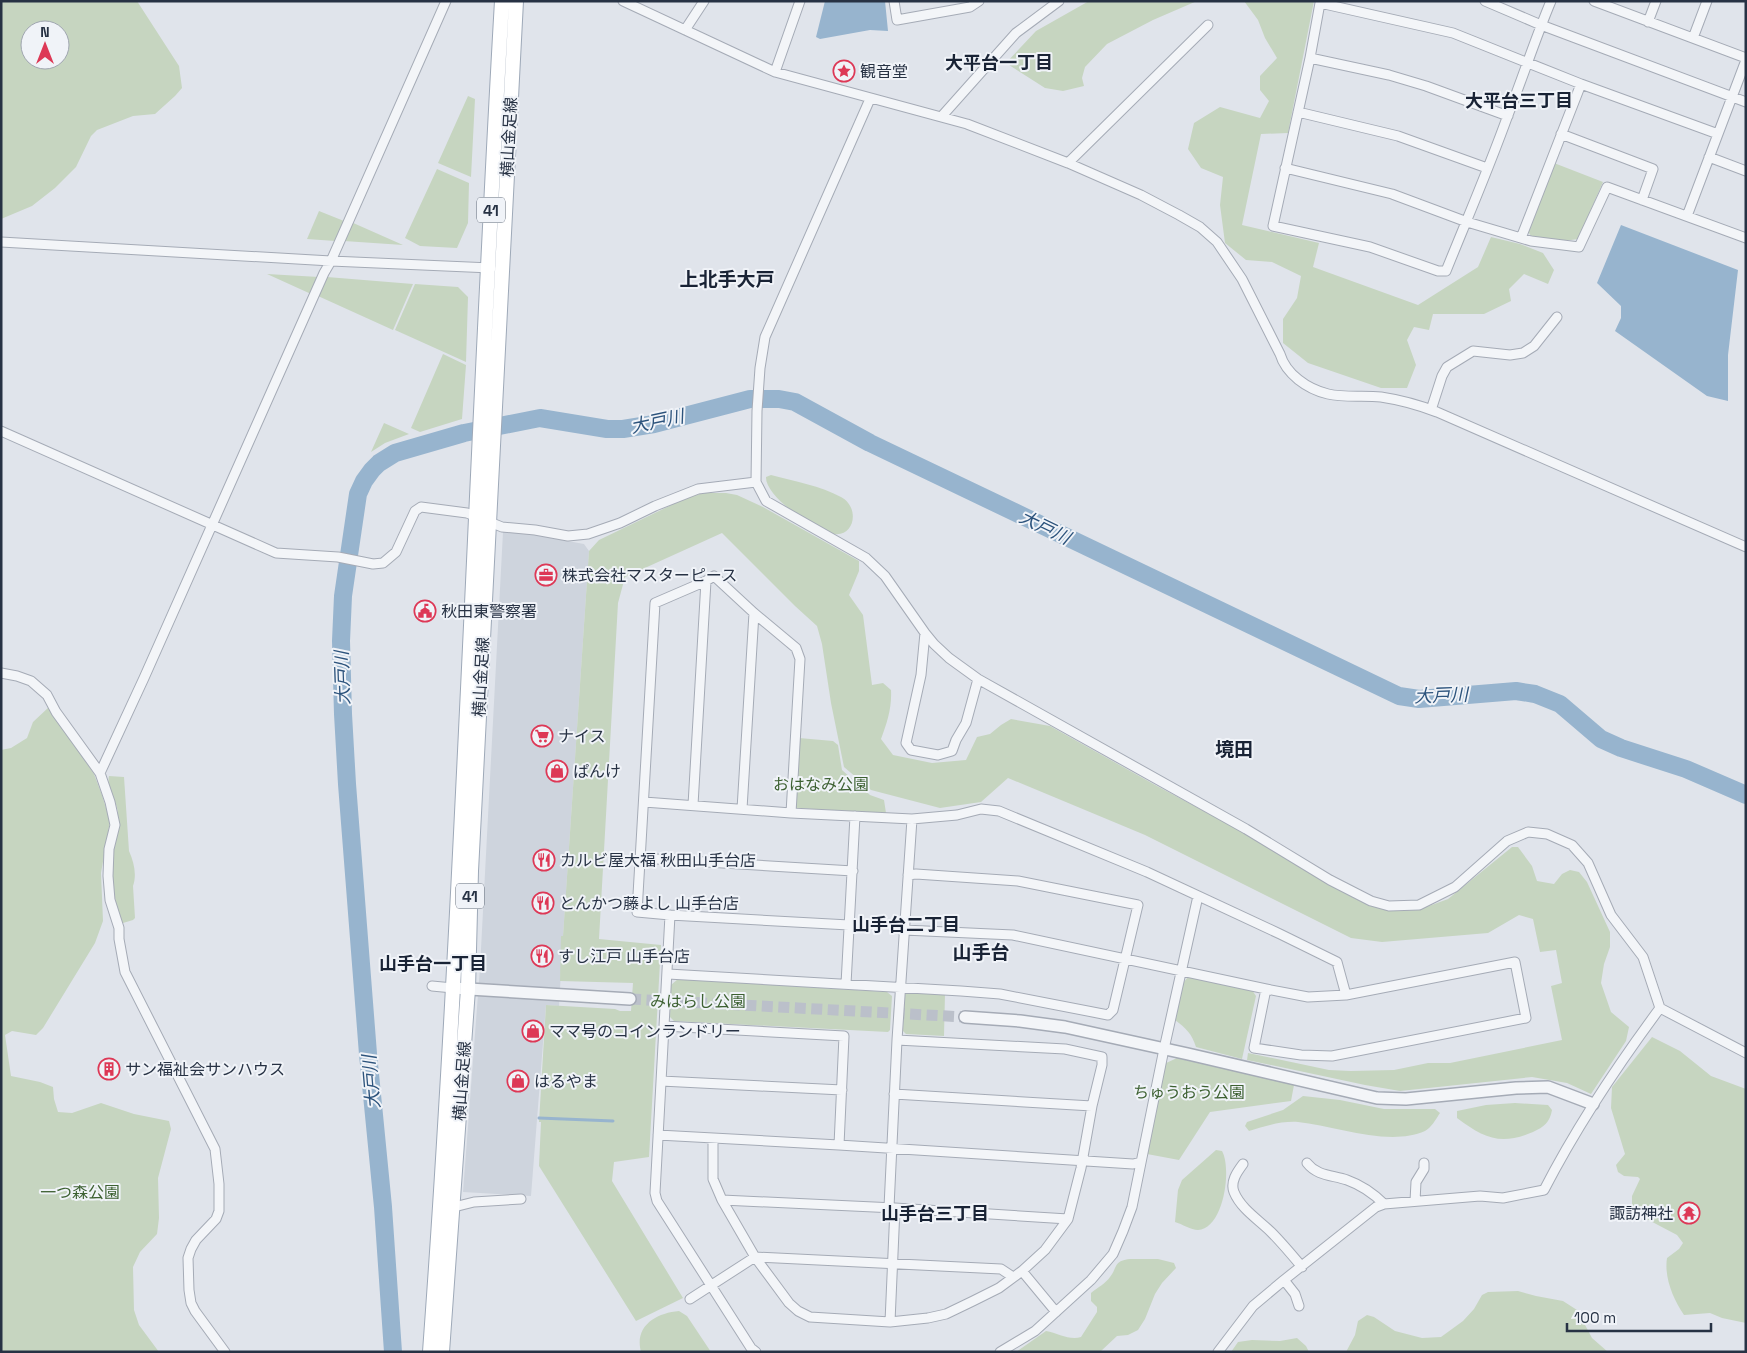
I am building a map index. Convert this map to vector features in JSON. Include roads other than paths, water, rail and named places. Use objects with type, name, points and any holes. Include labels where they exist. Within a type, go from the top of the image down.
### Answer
[{"type":"main road","name":"横山金足線","points":[[442,1352],[454,1208],[468,989],[483,519],[495,268],[502,1]]},
{"type":"main road","name":"横山金足線","points":[[495,268],[516,1]]},
{"type":"main road","name":"横山金足線","points":[[430,1352],[483,519]]},
{"type":"street","points":[[100,773],[331,262],[446,1]]},
{"type":"street","points":[[623,1],[775,72],[967,124],[1068,163],[1141,195],[1200,227],[1217,242],[1242,279],[1280,354],[1283,364],[1293,376],[1306,384],[1327,394],[1381,397],[1411,403],[1431,410],[1746,547]]},
{"type":"street","points":[[685,30],[704,1]]},
{"type":"street","points":[[775,72],[800,1]]},
{"type":"street","points":[[894,1],[897,20],[970,7],[979,1]]},
{"type":"street","points":[[942,116],[1016,33],[1058,1]]},
{"type":"street","points":[[1485,1],[1541,25],[1746,102]]},
{"type":"street","points":[[1552,1],[1541,25],[1527,63],[1508,116],[1446,271],[1438,271],[1370,247],[1273,226],[1310,58],[1320,3],[1452,33],[1527,63],[1581,84],[1718,134]]},
{"type":"street","points":[[1594,1],[1604,3],[1648,22],[1746,59],[1687,216]]},
{"type":"street","points":[[1648,22],[1656,1]]},
{"type":"street","points":[[1693,38],[1707,1]]},
{"type":"street","points":[[1068,163],[1208,25]]},
{"type":"street","points":[[1310,58],[1389,75],[1426,86],[1508,116]]},
{"type":"street","points":[[1521,238],[1581,84]]},
{"type":"street","points":[[870,98],[765,337],[757,411],[756,482],[766,501],[866,558],[885,576],[925,634],[949,658],[978,679],[1246,829],[1330,880],[1371,900],[1389,906],[1419,906],[1455,887],[1507,841],[1528,832],[1547,834],[1572,845],[1588,863],[1611,915],[1643,957],[1660,1008],[1746,1053]]},
{"type":"street","points":[[1298,112],[1398,136],[1487,168]]},
{"type":"street","points":[[1561,134],[1653,170],[1642,200]]},
{"type":"street","points":[[1709,158],[1746,171]]},
{"type":"street","points":[[1285,168],[1392,194],[1466,222],[1531,241],[1578,247],[1607,187],[1746,238]]},
{"type":"street","points":[[1,242],[331,262],[495,268]]},
{"type":"street","points":[[1431,410],[1447,366],[1473,351],[1510,355],[1523,353],[1534,346],[1557,317]]},
{"type":"street","points":[[1,431],[276,553],[359,560],[373,564],[383,563],[396,552],[414,511],[420,507],[467,513],[502,527],[568,536],[588,534],[620,523],[655,506],[698,489],[756,482]]},
{"type":"street","points":[[791,813],[800,659],[796,648],[714,576],[655,603],[637,912],[849,925]]},
{"type":"street","points":[[693,806],[706,581]]},
{"type":"street","points":[[742,809],[754,613]]},
{"type":"street","points":[[925,634],[921,676],[906,742],[911,750],[938,755],[952,751],[966,723],[978,679]]},
{"type":"street","points":[[1,673],[31,681],[42,688],[100,773],[114,814],[115,825],[109,849],[108,876],[110,900],[119,928],[125,972],[215,1148],[219,1184],[219,1211],[216,1219],[196,1240],[191,1249],[188,1258],[189,1290],[191,1303],[195,1311],[225,1352]]},
{"type":"street","points":[[644,802],[791,813],[912,819],[956,815],[981,810],[999,811],[1147,872],[1337,962],[1346,995]]},
{"type":"street","points":[[846,984],[855,816]]},
{"type":"street","points":[[890,1322],[894,1094],[912,819]]},
{"type":"street","points":[[640,858],[853,871]]},
{"type":"street","points":[[668,974],[1000,994],[1108,1015],[1114,1010],[1138,905],[1018,881],[908,875]]},
{"type":"street","points":[[1000,1352],[1034,1331],[1091,1280],[1112,1254],[1123,1231],[1132,1207],[1140,1162],[1198,896]]},
{"type":"street","points":[[670,915],[655,1193],[657,1201],[751,1348],[756,1352]]},
{"type":"street","points":[[904,930],[1013,935],[1126,958],[1266,990],[1308,996],[1346,995],[1515,962],[1526,1018],[1332,1056],[1301,1055],[1254,1048],[1266,990]]},
{"type":"street","points":[[432,986],[630,999]]},
{"type":"street","points":[[1218,1352],[1253,1306],[1376,1207],[1384,1204],[1480,1196],[1503,1198],[1544,1190],[1559,1160],[1593,1104],[1660,1008]]},
{"type":"street","points":[[965,1017],[1020,1021],[1065,1028],[1376,1098],[1406,1099],[1516,1088],[1548,1087],[1593,1104]]},
{"type":"street","points":[[664,1026],[844,1036],[839,1145]]},
{"type":"street","points":[[714,1139],[713,1179],[722,1200],[755,1257],[789,1303],[798,1311],[810,1317],[890,1322],[928,1318],[946,1314],[999,1288],[1022,1271],[1045,1250],[1068,1220],[1083,1160],[1092,1106],[1102,1066],[1102,1057],[1065,1049],[897,1040]]},
{"type":"street","points":[[660,1082],[842,1090]]},
{"type":"street","points":[[894,1094],[1092,1106]]},
{"type":"street","points":[[658,1136],[839,1145],[1134,1164],[1140,1162]]},
{"type":"street","points":[[1307,1163],[1313,1170],[1347,1180],[1373,1192],[1384,1204]]},
{"type":"street","points":[[1415,1201],[1416,1182],[1424,1169],[1424,1163]]},
{"type":"street","points":[[1243,1164],[1236,1173],[1233,1182],[1234,1192],[1247,1210],[1302,1267]]},
{"type":"street","points":[[454,1208],[474,1202],[521,1198]]},
{"type":"street","points":[[722,1200],[892,1208],[1068,1220]]},
{"type":"street","points":[[690,1299],[755,1257],[1001,1269],[1013,1277]]},
{"type":"street","points":[[1022,1271],[1056,1312]]},
{"type":"street","points":[[1284,1280],[1295,1294],[1299,1306]]},
{"type":"water","points":[[825,1],[885,1],[888,31],[870,30],[820,39],[816,37]]},
{"type":"water","points":[[1621,225],[1738,270],[1728,355],[1728,401],[1707,396],[1615,331],[1621,318],[1621,306],[1597,283]]},
{"type":"waterway","name":"大戸川","points":[[393,1352],[383,1207],[368,1054],[347,784],[341,641],[343,596],[358,494],[372,470],[395,453],[464,433],[540,418],[607,429],[623,429],[654,424],[750,399],[779,399],[795,402],[870,443],[1399,696],[1419,699],[1516,691],[1535,694],[1560,704],[1601,739],[1621,748],[1686,769],[1746,795]]},
{"type":"waterway","points":[[539,1118],[613,1121]]},
{"type":"tunnel","points":[[630,999],[965,1017]]},
{"type":"place","name":"観音堂","points":[[844,71]]},
{"type":"place","name":"株式会社マスターピース","points":[[546,575]]},
{"type":"place","name":"秋田東警察署","points":[[425,611]]},
{"type":"place","name":"ナイス","points":[[542,736]]},
{"type":"place","name":"ぱんけ","points":[[557,771]]},
{"type":"place","name":"カルビ屋大福 秋田山手台店","points":[[544,860]]},
{"type":"place","name":"とんかつ藤よし 山手台店","points":[[543,903]]},
{"type":"place","name":"すし江戸 山手台店","points":[[542,956]]},
{"type":"place","name":"ママ号のコインランドリー","points":[[533,1031]]},
{"type":"place","name":"サン福祉会サンハウス","points":[[109,1069]]},
{"type":"place","name":"はるやま","points":[[518,1081]]},
{"type":"place","name":"諏訪神社","points":[[1689,1213]]},
{"type":"district","name":"大平台一丁目","points":[[999,62]]},
{"type":"district","name":"大平台三丁目","points":[[1519,100]]},
{"type":"district","name":"上北手大戸","points":[[727,279]]},
{"type":"district","name":"境田","points":[[1234,749]]},
{"type":"district","name":"山手台二丁目","points":[[906,924]]},
{"type":"district","name":"山手台","points":[[981,952]]},
{"type":"district","name":"山手台一丁目","points":[[433,963]]},
{"type":"district","name":"山手台三丁目","points":[[935,1213]]},
{"type":"park label","name":"おはなみ公園","points":[[821,784]]},
{"type":"park label","name":"みはらし公園","points":[[698,1001]]},
{"type":"park label","name":"ちゅうおう公園","points":[[1189,1092]]},
{"type":"park label","name":"一つ森公園","points":[[80,1192]]}]
